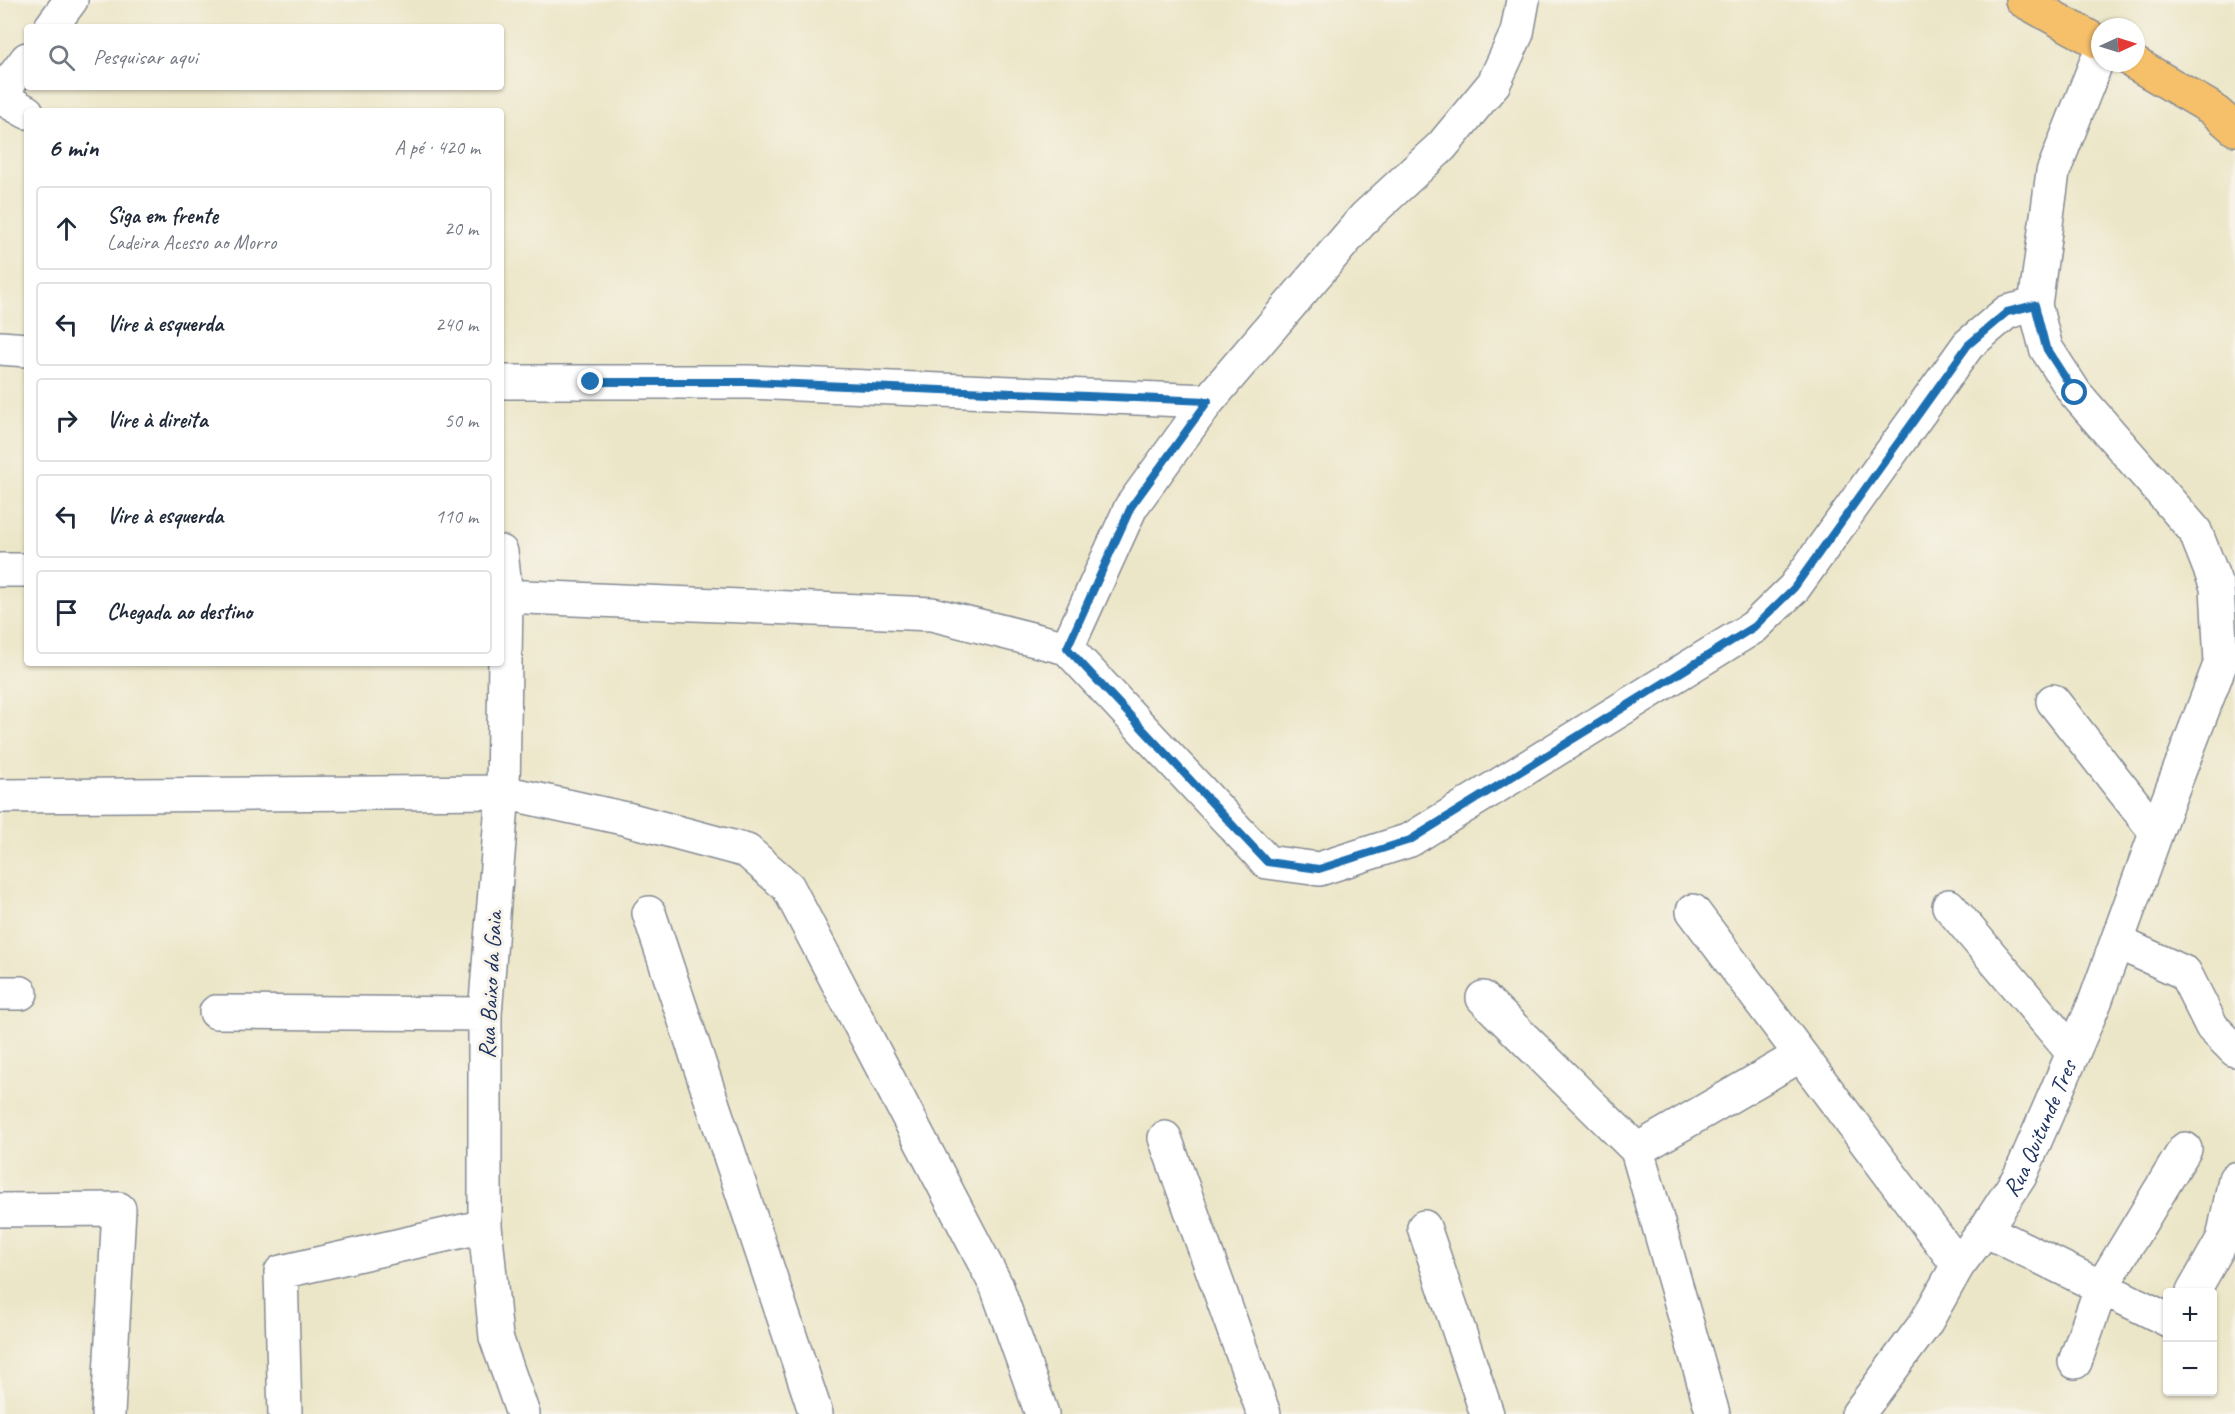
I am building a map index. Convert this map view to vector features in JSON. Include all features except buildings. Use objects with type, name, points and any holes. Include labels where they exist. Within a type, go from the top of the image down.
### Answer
[{"type":"main road","points":[[2022,0],[2091,38]]},
{"type":"main road","points":[[2145,69],[2211,108],[2235,129]]},
{"type":"street","points":[[53,24],[71,0]]},
{"type":"street","points":[[1067,648],[1131,507],[1208,401],[1365,217],[1442,146],[1494,83],[1517,33],[1523,0]]},
{"type":"street","points":[[24,63],[0,96],[24,111]]},
{"type":"street","points":[[504,596],[932,614],[1067,648],[1267,862],[1319,869],[1410,840],[1754,627],[1794,588],[1968,345],[2007,312],[2035,305],[2053,172],[2092,72]]},
{"type":"street","points":[[0,116],[24,113]]},
{"type":"street","name":"Rua Quitunde Tres","points":[[1858,1414],[1925,1324],[1958,1265],[1985,1230],[2020,1176],[2095,1002],[2221,662],[2217,587],[2195,531],[2069,384],[2046,348],[2035,305]]},
{"type":"street","points":[[0,348],[24,350]]},
{"type":"street","points":[[504,382],[749,382],[1208,401]]},
{"type":"street","points":[[0,570],[24,570]]},
{"type":"street","name":"Rua Baixo da Gaia","points":[[503,666],[503,792],[485,1014],[485,1226],[496,1337],[523,1414]]},
{"type":"street","points":[[2053,701],[2160,822]]},
{"type":"street","points":[[0,796],[503,792],[627,819],[747,851],[788,887],[997,1287],[1042,1414]]},
{"type":"street","points":[[1949,906],[2073,1053]]},
{"type":"street","points":[[1693,911],[1958,1265]]},
{"type":"street","points":[[649,913],[816,1414]]},
{"type":"street","points":[[2117,942],[2185,973],[2212,1027],[2235,1050]]},
{"type":"street","points":[[1483,998],[1636,1150],[1713,1414]]},
{"type":"street","points":[[216,1012],[485,1014]]},
{"type":"street","points":[[1636,1150],[1801,1055]]},
{"type":"street","points":[[1165,1138],[1264,1414]]},
{"type":"street","points":[[2075,1362],[2101,1288],[2185,1149]]},
{"type":"street","points":[[2196,1288],[2223,1239],[2235,1179]]},
{"type":"street","points":[[0,1210],[119,1209],[108,1414]]},
{"type":"street","points":[[285,1414],[281,1272],[485,1226]]},
{"type":"street","points":[[1424,1227],[1487,1414]]},
{"type":"street","points":[[1985,1230],[2163,1318]]},
{"type":"route","points":[[591,382],[749,382],[1208,401],[1131,507],[1067,648],[1267,862],[1319,869],[1410,840],[1754,627],[1794,588],[1968,345],[2007,312],[2035,305],[2046,348],[2075,393]]}]
